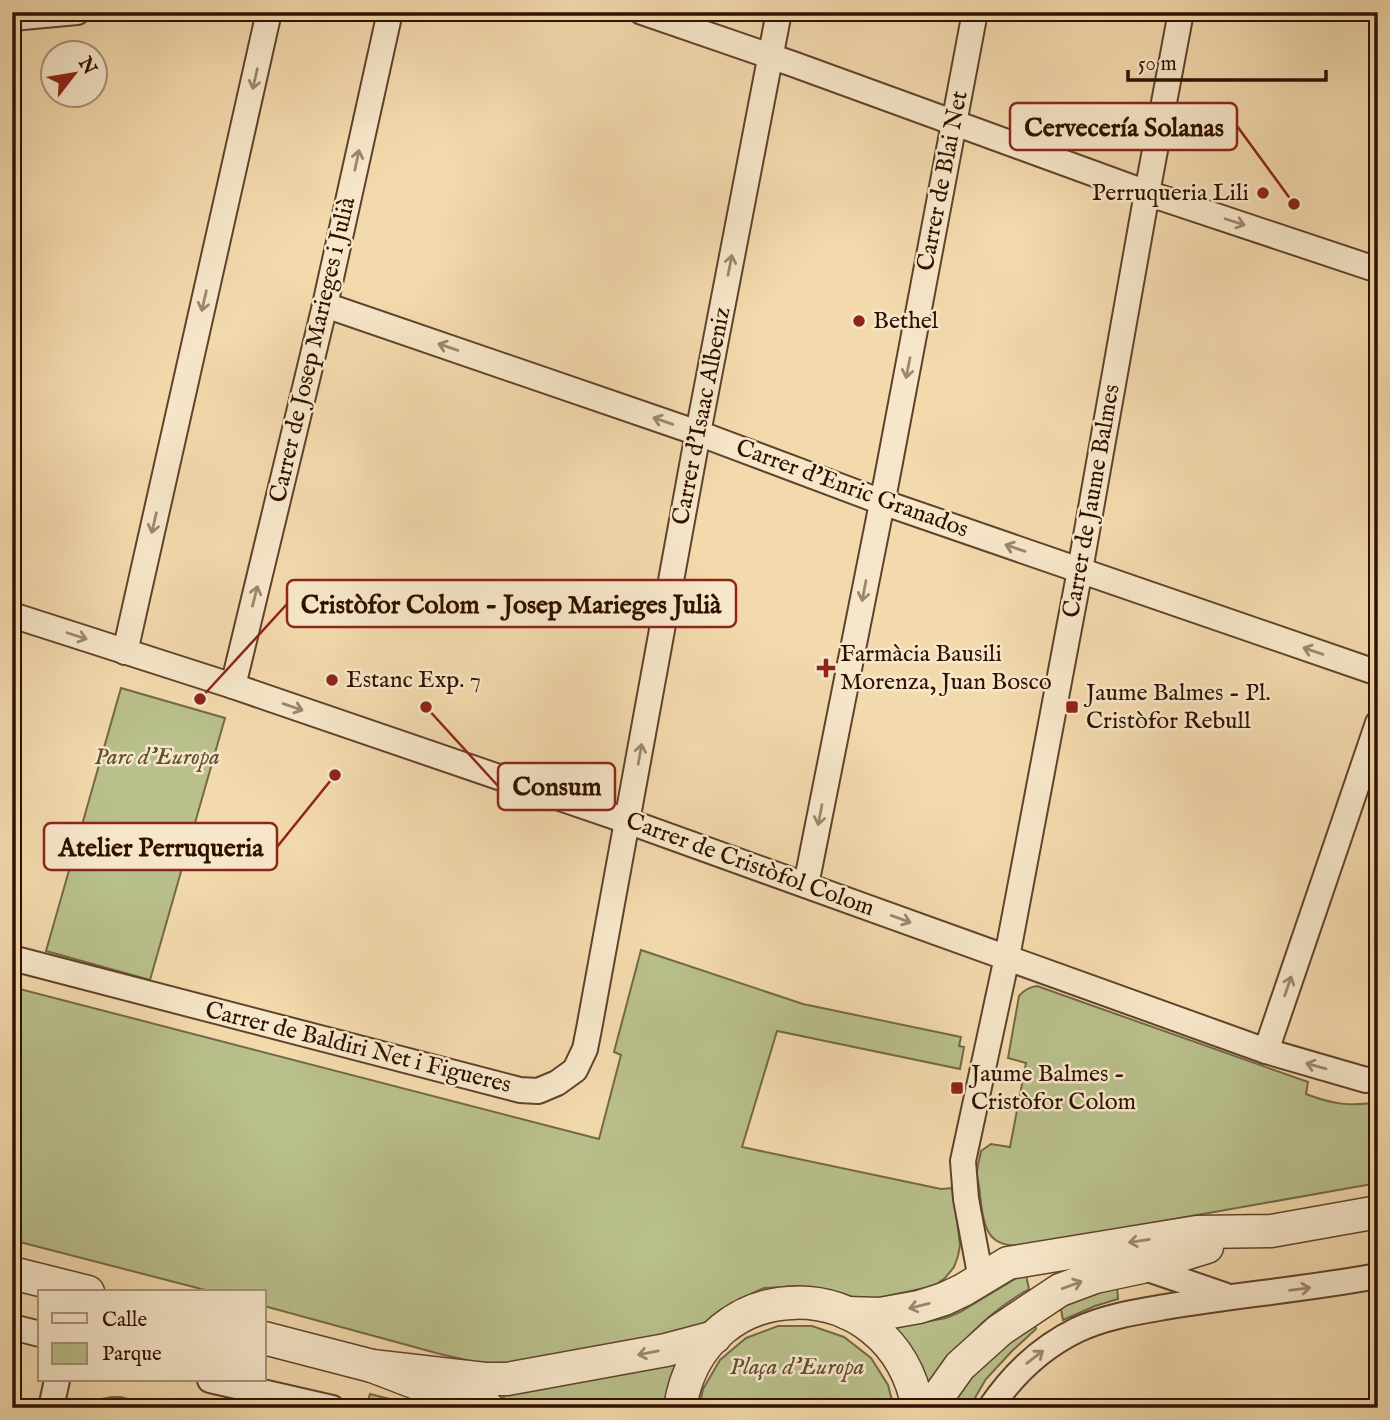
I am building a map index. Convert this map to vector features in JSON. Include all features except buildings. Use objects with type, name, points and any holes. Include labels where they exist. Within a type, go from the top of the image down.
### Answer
[{"type":"street","points":[[12,18],[78,12]]},
{"type":"street","points":[[125,652],[269,12]]},
{"type":"street","name":"Carrer de Josep Marieges i Julià","points":[[233,687],[325,305],[390,12]]},
{"type":"street","points":[[642,12],[1147,193],[1378,270]]},
{"type":"street","name":"Carrer d'Isaac Albeniz","points":[[627,821],[779,12]]},
{"type":"street","name":"Carrer de Blai Net","points":[[806,885],[975,12]]},
{"type":"street","name":"Carrer de Jaume Balmes","points":[[981,1279],[966,1199],[963,1161],[1007,957],[1181,12]]},
{"type":"street","name":"Carrer d'Enric Granados","points":[[325,305],[698,433],[882,502],[1378,673]]},
{"type":"street","name":"Carrer de Cristòfol Colom","points":[[12,615],[627,821],[1266,1051],[1372,1079]]},
{"type":"street","points":[[1266,1051],[1378,723]]},
{"type":"street","name":"Carrer de Baldiri Net i Figueres","points":[[12,958],[508,1087],[538,1091],[557,1083],[575,1070],[585,1049],[627,821]]},
{"type":"street","points":[[847,1313],[880,1314],[919,1307],[953,1295],[1008,1263],[1197,1232],[1271,1231],[1378,1212]]},
{"type":"street","points":[[929,1408],[960,1366],[1000,1329],[1060,1290],[1095,1277],[1142,1268],[1255,1231]]},
{"type":"street","points":[[1142,1268],[1232,1297]]},
{"type":"street","points":[[12,1273],[80,1290]]},
{"type":"street","points":[[990,1408],[1024,1366],[1054,1343],[1079,1329],[1124,1314],[1203,1300],[1330,1285],[1378,1276]]},
{"type":"street","points":[[680,1408],[681,1396],[691,1368],[715,1337],[741,1317],[772,1306],[805,1302],[847,1313],[869,1325],[888,1342],[908,1373],[918,1408]]},
{"type":"street","points":[[12,1327],[38,1334]]},
{"type":"street","points":[[372,1366],[507,1379],[666,1350],[715,1337]]},
{"type":"street","points":[[266,1339],[372,1366],[488,1408]]},
{"type":"street","points":[[51,1408],[57,1382]]},
{"type":"street","points":[[219,1382],[332,1408]]},
{"type":"green space","name":"Parc d'Europa","points":[[121,688],[225,718],[150,980],[46,951]]},
{"type":"green space","points":[[641,950],[803,1004],[961,1037],[959,1046],[964,1047],[960,1069],[777,1031],[742,1147],[941,1189],[952,1188],[960,1245],[954,1267],[934,1286],[868,1300],[849,1300],[799,1286],[764,1288],[739,1299],[697,1329],[499,1365],[440,1354],[266,1307],[266,1290],[205,1290],[12,1240],[12,987],[599,1139],[621,1055],[614,1052]]},
{"type":"green space","points":[[1037,986],[1308,1082],[1306,1094],[1350,1104],[1378,1102],[1378,1183],[1028,1245],[1014,1246],[996,1240],[990,1235],[983,1218],[977,1167],[981,1151],[991,1144],[1010,1147],[1026,1063],[1008,1058],[1019,996],[1027,989]]},
{"type":"green space","points":[[1026,1275],[1029,1289],[984,1321],[949,1359],[927,1389],[893,1330],[946,1318]]},
{"type":"green space","points":[[1117,1286],[1118,1299],[1063,1320],[1060,1304]]},
{"type":"green space","points":[[1034,1319],[1036,1329],[986,1379],[969,1408],[950,1408],[969,1377]]},
{"type":"green space","name":"Plaça d'Europa","points":[[778,1326],[812,1326],[844,1337],[871,1358],[888,1385],[894,1408],[699,1408],[703,1389],[720,1360],[746,1338]]},
{"type":"green space","points":[[670,1363],[677,1369],[666,1408],[538,1408],[505,1401],[503,1398],[506,1394]]},
{"type":"green space","points":[[370,1394],[425,1408],[373,1408],[366,1406]]},
{"type":"green space","points":[[112,1397],[159,1408],[85,1408],[96,1400]]},
{"type":"place","name":"Perruqueria Lili","points":[[1263,193]]},
{"type":"place","name":"Cervecería Solanas","points":[[1294,204]]},
{"type":"place","name":"Bethel","points":[[859,321]]},
{"type":"place","name":"Farmàcia Bausili Morenza, Juan Bosco","points":[[826,668]]},
{"type":"place","name":"Estanc Exp. 7","points":[[332,680]]},
{"type":"place","name":"Cristòfor Colom - Josep Marieges Julià","points":[[200,699]]},
{"type":"place","name":"Consum","points":[[426,707]]},
{"type":"place","name":"Jaume Balmes - Pl. Cristòfor Rebull","points":[[1072,707]]},
{"type":"place","name":"Atelier Perruqueria","points":[[335,775]]},
{"type":"place","name":"Jaume Balmes - Cristòfor Colom","points":[[957,1088]]}]
